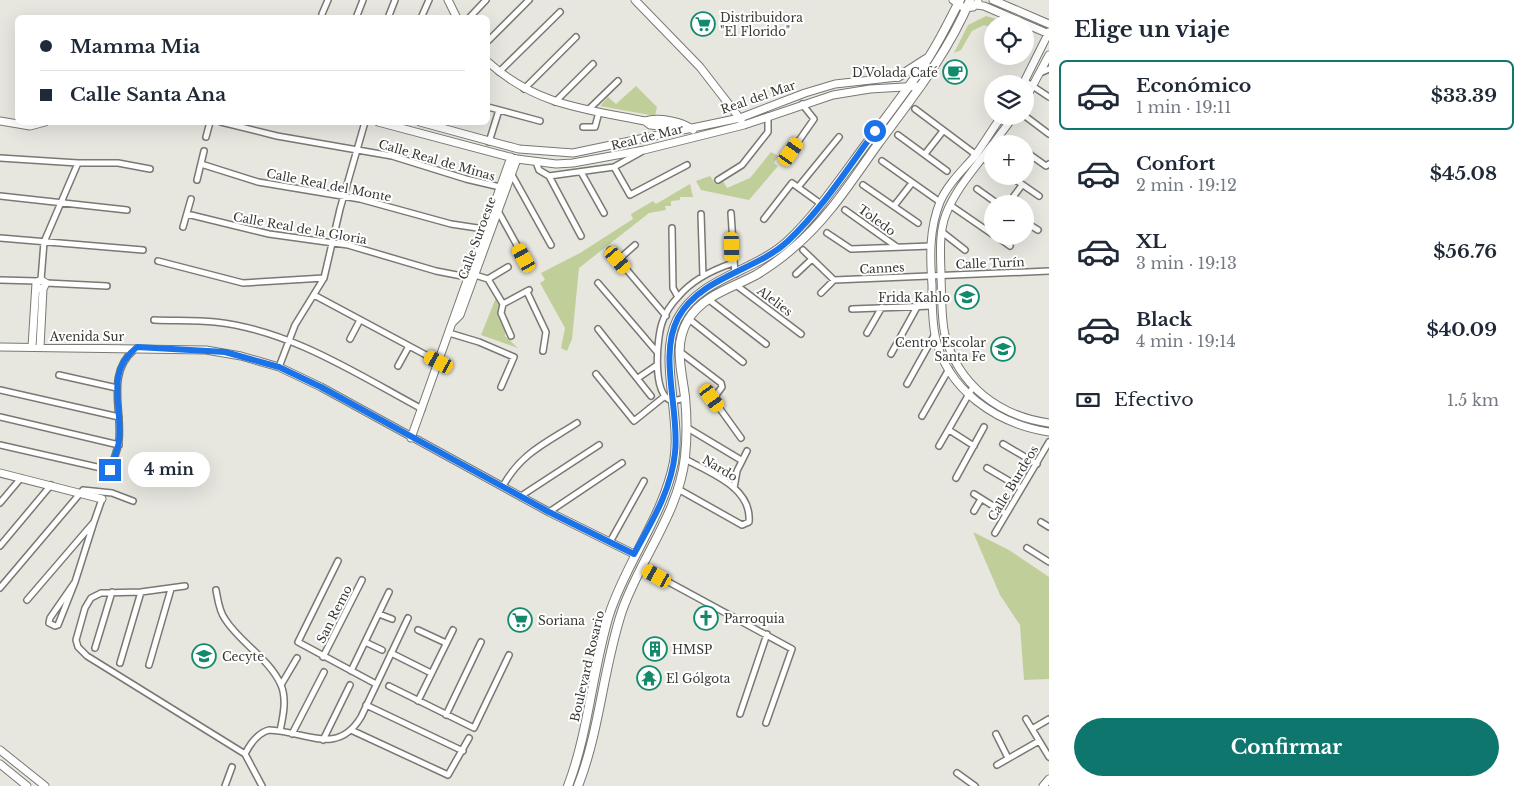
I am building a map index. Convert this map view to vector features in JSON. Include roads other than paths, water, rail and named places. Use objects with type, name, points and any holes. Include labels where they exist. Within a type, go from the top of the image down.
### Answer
[{"type":"main road","name":"Boulevard Rosario","points":[[568,786],[580,746],[609,616],[634,554],[663,501],[668,486],[676,452],[669,348],[678,319],[686,305],[696,296],[783,245],[821,204],[910,86],[930,56],[953,13],[956,1]]},
{"type":"main road","points":[[679,351],[688,319],[708,299],[780,259],[821,220],[943,54],[973,4]]},
{"type":"main road","points":[[898,77],[930,56]]},
{"type":"main road","name":"Boulevard Rosario","points":[[578,786],[591,747],[620,619],[641,567],[678,489],[685,458],[686,427],[685,398],[679,351]]},
{"type":"main road","points":[[609,616],[620,619]]},
{"type":"street","points":[[322,14],[328,0]]},
{"type":"street","points":[[357,15],[363,0]]},
{"type":"street","points":[[389,15],[395,0]]},
{"type":"street","points":[[422,15],[428,0]]},
{"type":"street","points":[[448,0],[455,15]]},
{"type":"street","points":[[472,15],[486,0]]},
{"type":"street","points":[[490,39],[528,0]]},
{"type":"street","points":[[635,0],[700,67],[742,121]]},
{"type":"street","points":[[993,0],[1049,24]]},
{"type":"street","points":[[956,1],[984,6],[1006,15]]},
{"type":"street","points":[[1012,15],[1014,9]]},
{"type":"street","points":[[499,72],[560,12]]},
{"type":"street","points":[[1028,75],[1049,33],[1034,27]]},
{"type":"street","points":[[524,89],[576,37]]},
{"type":"street","points":[[1049,55],[1034,87],[1049,97]]},
{"type":"street","points":[[490,64],[524,89],[555,102],[645,121],[651,119],[682,124],[695,137]]},
{"type":"street","points":[[555,102],[593,64]]},
{"type":"street","points":[[1040,73],[1049,70]]},
{"type":"street","name":"Real del Mar","points":[[430,125],[489,142],[540,152],[573,153],[688,129],[742,121],[804,93],[836,84],[898,77]]},
{"type":"street","points":[[588,110],[618,80]]},
{"type":"street","name":"Real de Mar","points":[[389,125],[514,158],[556,164],[594,161],[644,150],[695,137],[742,121],[768,116],[802,104],[847,92],[920,86]]},
{"type":"street","points":[[791,152],[814,119],[802,104]]},
{"type":"street","points":[[490,108],[540,122]]},
{"type":"street","points":[[489,142],[499,110]]},
{"type":"street","points":[[915,110],[975,154]]},
{"type":"street","points":[[583,127],[595,127],[599,112]]},
{"type":"street","points":[[718,180],[742,165],[763,139],[770,129],[768,116]]},
{"type":"street","points":[[0,121],[15,123]]},
{"type":"street","points":[[1034,123],[1049,134]]},
{"type":"street","points":[[206,137],[209,125]]},
{"type":"street","name":"Calle Real de Minas","points":[[233,125],[277,136],[392,156],[500,188]]},
{"type":"street","points":[[279,367],[288,341],[302,312],[324,278],[364,125]]},
{"type":"street","points":[[995,125],[940,202],[931,246],[932,306],[935,334],[949,369],[968,394],[984,408],[1004,419],[1027,428],[1049,432]]},
{"type":"street","points":[[991,130],[998,135]]},
{"type":"street","points":[[925,154],[943,131]]},
{"type":"street","points":[[898,135],[947,171]]},
{"type":"street","points":[[799,186],[839,137]]},
{"type":"street","points":[[549,176],[614,167],[644,150]]},
{"type":"street","points":[[197,180],[204,151]]},
{"type":"street","points":[[1034,157],[1046,166],[1049,164]]},
{"type":"street","points":[[0,158],[78,163],[118,163],[150,169]]},
{"type":"street","name":"Calle Suroeste","points":[[453,322],[460,315],[475,275],[512,175],[514,158]]},
{"type":"street","name":"Calle Suroeste","points":[[411,438],[484,229],[514,158]]},
{"type":"street","points":[[983,158],[962,184],[950,204],[942,232],[941,275],[945,335],[958,368],[973,386],[988,399],[1011,413],[1049,423]]},
{"type":"street","points":[[882,161],[940,202]]},
{"type":"street","points":[[536,162],[539,170],[549,176],[581,236]]},
{"type":"street","points":[[36,347],[44,242],[78,163]]},
{"type":"street","name":"Calle Real del Monte","points":[[200,164],[258,182],[344,196],[450,224],[484,229]]},
{"type":"street","points":[[614,167],[629,195],[687,164]]},
{"type":"street","points":[[581,172],[604,213]]},
{"type":"street","points":[[512,175],[551,244]]},
{"type":"street","points":[[955,179],[962,184]]},
{"type":"street","points":[[894,206],[912,183]]},
{"type":"street","points":[[764,220],[791,184],[799,186],[821,204]]},
{"type":"street","points":[[864,185],[918,223]]},
{"type":"street","points":[[1015,195],[1022,185],[1039,196]]},
{"type":"street","points":[[977,189],[985,195]]},
{"type":"street","points":[[0,196],[127,210]]},
{"type":"street","points":[[183,227],[191,199]]},
{"type":"street","points":[[950,204],[984,228]]},
{"type":"street","name":"Toledo","points":[[846,210],[898,247]]},
{"type":"street","points":[[498,211],[524,258]]},
{"type":"street","points":[[731,213],[735,274]]},
{"type":"street","name":"Calle Real de la Gloria","points":[[187,214],[269,234],[332,242],[467,277]]},
{"type":"street","points":[[701,214],[703,276]]},
{"type":"street","points":[[672,228],[673,288],[678,296]]},
{"type":"street","points":[[1034,228],[1038,230]]},
{"type":"street","points":[[942,232],[966,250]]},
{"type":"street","points":[[827,233],[851,249],[931,246]]},
{"type":"street","points":[[0,238],[143,250]]},
{"type":"street","points":[[618,260],[635,244]]},
{"type":"street","points":[[610,250],[666,316]]},
{"type":"street","points":[[803,250],[834,280],[821,292]]},
{"type":"street","points":[[796,274],[812,259]]},
{"type":"street","points":[[158,261],[244,283],[324,278]]},
{"type":"street","points":[[685,398],[674,401],[665,396],[657,365],[657,352],[666,316],[678,296],[703,276],[733,263]]},
{"type":"street","points":[[488,280],[508,267]]},
{"type":"street","name":"Calle Turín","points":[[931,275],[1049,271]]},
{"type":"street","points":[[475,275],[488,280],[503,304],[501,313],[511,336]]},
{"type":"street","name":"Cannes","points":[[834,280],[931,275]]},
{"type":"street","points":[[0,280],[41,284],[108,286]]},
{"type":"street","points":[[598,283],[657,352]]},
{"type":"street","name":"Alelies","points":[[736,285],[801,334]]},
{"type":"street","points":[[503,304],[528,291],[546,332],[543,351]]},
{"type":"street","points":[[314,295],[439,362]]},
{"type":"street","points":[[708,299],[766,344]]},
{"type":"street","points":[[891,354],[917,306]]},
{"type":"street","points":[[852,308],[932,306]]},
{"type":"street","points":[[867,333],[882,308]]},
{"type":"street","points":[[688,319],[743,362]]},
{"type":"street","points":[[154,320],[215,322],[254,330],[288,341],[309,348],[422,409]]},
{"type":"street","points":[[350,339],[360,320]]},
{"type":"street","points":[[598,329],[652,396]]},
{"type":"street","points":[[449,333],[479,342],[514,357],[501,387]]},
{"type":"street","points":[[907,384],[935,334]]},
{"type":"street","points":[[398,366],[409,346]]},
{"type":"street","name":"Avenida Sur","points":[[0,347],[137,347],[225,352],[279,367],[321,387],[549,512],[634,554]]},
{"type":"street","points":[[0,445],[110,470],[119,445],[117,374],[122,362],[137,347]]},
{"type":"street","points":[[679,351],[722,383],[722,387],[712,398],[741,438]]},
{"type":"street","points":[[638,378],[657,365]]},
{"type":"street","points":[[922,416],[949,369]]},
{"type":"street","points":[[596,374],[634,421],[665,396]]},
{"type":"street","points":[[59,375],[117,388]]},
{"type":"street","points":[[939,446],[973,386]]},
{"type":"street","points":[[0,390],[119,417]]},
{"type":"street","points":[[0,417],[119,445]]},
{"type":"street","points":[[502,486],[511,471],[524,458],[577,423]]},
{"type":"street","points":[[686,427],[741,460]]},
{"type":"street","points":[[956,478],[984,427]]},
{"type":"street","points":[[949,430],[974,446]]},
{"type":"street","name":"Calle Burdeos","points":[[995,533],[1049,442]]},
{"type":"street","points":[[1003,444],[1037,464]]},
{"type":"street","points":[[521,496],[599,445]]},
{"type":"street","points":[[734,488],[741,460],[747,451]]},
{"type":"street","name":"Nardo","points":[[678,489],[742,525],[747,524],[749,520],[745,500],[734,488],[685,458]]},
{"type":"street","points":[[549,512],[622,463]]},
{"type":"street","points":[[987,468],[1021,488]]},
{"type":"street","points":[[0,473],[102,499],[75,582],[58,625],[54,626],[49,623],[50,618],[75,582]]},
{"type":"street","points":[[0,503],[21,478]]},
{"type":"street","points":[[610,542],[644,481]]},
{"type":"street","points":[[0,546],[51,486]]},
{"type":"street","points":[[0,588],[80,493],[87,489],[112,493],[132,501]]},
{"type":"street","points":[[974,494],[1006,514]]},
{"type":"street","points":[[974,511],[981,499]]},
{"type":"street","points":[[27,600],[94,522]]},
{"type":"street","points":[[1041,522],[1049,527]]},
{"type":"street","points":[[1027,548],[1049,562]]},
{"type":"street","points":[[338,561],[298,642],[376,684]]},
{"type":"street","points":[[641,567],[792,649],[766,723]]},
{"type":"street","name":"San Remo","points":[[323,657],[362,580]]},
{"type":"street","points":[[185,586],[141,592],[101,593],[91,598],[76,634],[78,647],[87,656],[245,754],[262,786]]},
{"type":"street","points":[[149,665],[171,589]]},
{"type":"street","points":[[216,590],[219,606],[225,620],[274,673],[281,685],[284,700],[280,731]]},
{"type":"street","points":[[95,648],[112,592]]},
{"type":"street","points":[[120,663],[141,592]]},
{"type":"street","points":[[351,671],[389,592]]},
{"type":"street","points":[[379,614],[392,619]]},
{"type":"street","points":[[245,754],[249,746],[264,732],[280,731],[323,740],[337,738],[351,730],[366,705],[408,618]]},
{"type":"street","points":[[418,630],[446,643]]},
{"type":"street","points":[[418,701],[453,630]]},
{"type":"street","points":[[740,714],[767,634]]},
{"type":"street","points":[[365,642],[382,650]]},
{"type":"street","points":[[446,715],[481,642]]},
{"type":"street","points":[[391,653],[431,673]]},
{"type":"street","points":[[389,686],[474,728],[509,654]]},
{"type":"street","points":[[281,685],[297,658]]},
{"type":"street","points":[[292,734],[324,672]]},
{"type":"street","points":[[323,740],[350,685]]},
{"type":"street","points":[[366,705],[463,751]]},
{"type":"street","points":[[1026,719],[1049,757]]},
{"type":"street","points":[[1032,729],[1049,719]]},
{"type":"street","points":[[351,730],[444,775],[451,773],[469,738]]},
{"type":"street","points":[[996,734],[1008,758]]},
{"type":"street","points":[[997,765],[1039,741]]},
{"type":"street","points":[[0,750],[45,786]]},
{"type":"street","points":[[0,764],[27,786]]},
{"type":"street","points":[[225,786],[232,767]]},
{"type":"street","points":[[957,773],[975,786]]},
{"type":"street","points":[[1043,786],[1049,779]]},
{"type":"place","name":"Distribuidora \"El Florido\"","points":[[703,24]]},
{"type":"place","name":"D'Volada Café","points":[[955,72]]},
{"type":"place","name":"Frida Kahlo","points":[[967,297]]},
{"type":"place","name":"Centro Escolar Santa Fe","points":[[1003,349]]},
{"type":"place","name":"Parroquia","points":[[706,618]]},
{"type":"place","name":"Soriana","points":[[520,620]]},
{"type":"place","name":"HMSP","points":[[655,649]]},
{"type":"place","name":"Cecyte","points":[[204,656]]},
{"type":"place","name":"El Gólgota","points":[[649,678]]}]
